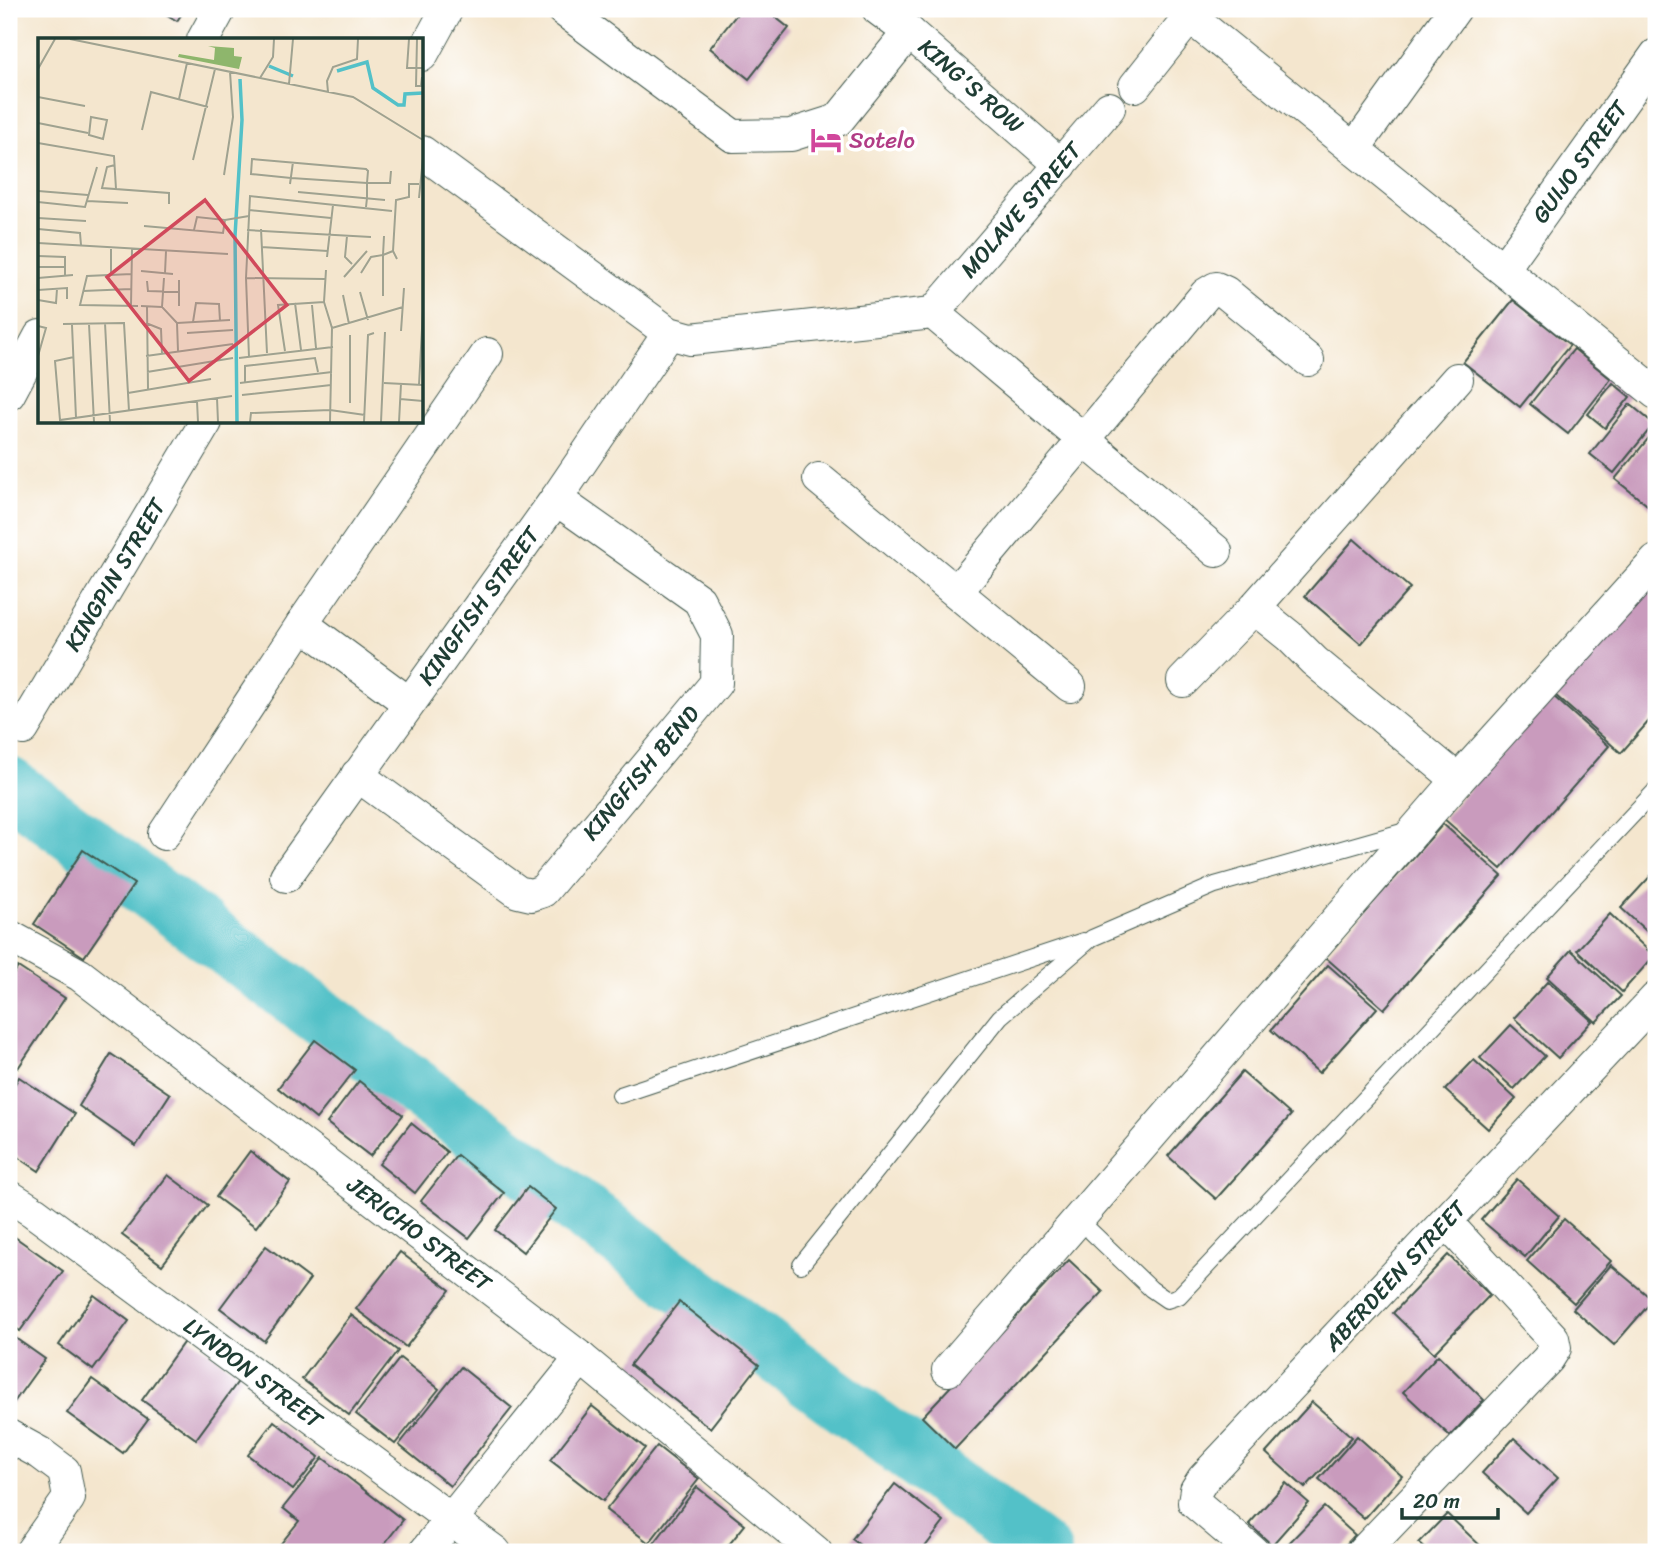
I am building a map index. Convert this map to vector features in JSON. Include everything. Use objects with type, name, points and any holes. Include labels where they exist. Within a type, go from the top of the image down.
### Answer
[{"type":"street","points":[[204,38],[220,9]]},
{"type":"street","points":[[424,51],[447,9]]},
{"type":"street","points":[[562,9],[733,136],[791,135],[838,120],[909,32]]},
{"type":"street","name":"KING'S ROW","points":[[878,9],[909,32],[1061,165]]},
{"type":"street","points":[[1354,149],[1455,9]]},
{"type":"street","points":[[1135,86],[1193,13],[1354,149],[1656,393]]},
{"type":"street","name":"GUIJO STREET","points":[[1503,269],[1656,55]]},
{"type":"street","name":"MOLAVE STREET","points":[[933,313],[1109,108]]},
{"type":"street","points":[[424,153],[669,333],[691,339],[933,313],[1216,551]]},
{"type":"street","points":[[957,591],[1206,294],[1216,288],[1225,292],[1308,359]]},
{"type":"street","name":"KINGFISH STREET","points":[[286,876],[556,499],[669,333]]},
{"type":"street","points":[[9,394],[38,340]]},
{"type":"street","points":[[164,834],[302,624],[487,354]]},
{"type":"street","points":[[1183,681],[1254,608],[1457,379]]},
{"type":"street","name":"KINGPIN STREET","points":[[23,729],[205,424]]},
{"type":"street","points":[[820,480],[1070,686]]},
{"type":"street","name":"KINGFISH BEND","points":[[357,775],[518,892],[531,895],[542,891],[716,683],[717,635],[699,600],[556,499]]},
{"type":"street","points":[[948,1370],[1458,780],[1656,561]]},
{"type":"street","points":[[1254,608],[1458,780]]},
{"type":"street","points":[[302,624],[409,703]]},
{"type":"street","name":"JERICHO STREET","points":[[9,936],[80,975],[582,1358],[816,1552]]},
{"type":"street","name":"ABERDEEN STREET","points":[[1253,1552],[1194,1502],[1196,1489],[1203,1479],[1656,998]]},
{"type":"street","name":"LYNDON STREET","points":[[9,1196],[495,1552]]},
{"type":"street","points":[[1363,1552],[1548,1359],[1555,1348],[1553,1338],[1446,1222]]},
{"type":"street","points":[[425,1552],[582,1358]]},
{"type":"street","points":[[9,1436],[40,1453],[64,1471],[69,1498],[31,1552]]},
{"type":"lane","points":[[1078,1219],[1151,1289],[1167,1300],[1179,1296],[1656,790]]},
{"type":"lane","points":[[620,1096],[1092,938],[1215,885],[1417,828]]},
{"type":"lane","points":[[801,1265],[1000,1017],[1092,938]]},
{"type":"building","points":[[158,9],[185,9],[177,21]]},
{"type":"building","points":[[741,9],[765,9],[789,28],[749,79],[710,48]]},
{"type":"building","points":[[1513,300],[1570,345],[1520,407],[1463,362]]},
{"type":"building","points":[[1574,349],[1611,379],[1568,434],[1530,404]]},
{"type":"building","points":[[1613,383],[1630,397],[1605,428],[1588,414]]},
{"type":"building","points":[[1630,404],[1654,424],[1614,473],[1590,454]]},
{"type":"building","points":[[1656,429],[1656,502],[1651,508],[1615,479]]},
{"type":"building","points":[[1354,539],[1410,588],[1361,644],[1305,596]]},
{"type":"building","points":[[1656,580],[1656,713],[1621,753],[1555,695]]},
{"type":"building","points":[[1552,695],[1609,746],[1501,869],[1443,818]]},
{"type":"building","points":[[1443,824],[1502,876],[1384,1009],[1325,957]]},
{"type":"building","points":[[83,850],[134,884],[84,957],[34,924]]},
{"type":"building","points":[[1656,870],[1656,940],[1621,908]]},
{"type":"building","points":[[1610,914],[1654,956],[1622,992],[1577,950]]},
{"type":"building","points":[[1571,950],[1621,996],[1596,1022],[1547,977]]},
{"type":"building","points":[[1328,965],[1377,1008],[1319,1073],[1271,1030]]},
{"type":"building","points":[[18,967],[65,998],[18,1068],[9,1062],[9,982]]},
{"type":"building","points":[[1548,981],[1592,1021],[1558,1058],[1514,1018]]},
{"type":"building","points":[[1511,1025],[1545,1056],[1514,1089],[1480,1058]]},
{"type":"building","points":[[315,1040],[355,1070],[316,1119],[278,1088]]},
{"type":"building","points":[[111,1054],[170,1094],[136,1146],[79,1106]]},
{"type":"building","points":[[1474,1060],[1516,1099],[1488,1129],[1445,1090]]},
{"type":"building","points":[[1242,1072],[1291,1115],[1216,1199],[1168,1156]]},
{"type":"building","points":[[19,1077],[75,1114],[39,1171],[9,1151],[9,1094]]},
{"type":"building","points":[[359,1081],[403,1115],[370,1156],[327,1123]]},
{"type":"building","points":[[411,1123],[447,1152],[415,1193],[379,1164]]},
{"type":"building","points":[[250,1151],[290,1182],[256,1227],[216,1197]]},
{"type":"building","points":[[457,1155],[504,1193],[469,1238],[421,1201]]},
{"type":"building","points":[[168,1175],[208,1205],[162,1265],[122,1235]]},
{"type":"building","points":[[1517,1179],[1559,1216],[1525,1257],[1481,1220]]},
{"type":"building","points":[[528,1187],[556,1209],[523,1252],[495,1230]]},
{"type":"building","points":[[1564,1219],[1611,1261],[1574,1303],[1527,1261]]},
{"type":"building","points":[[12,1235],[63,1271],[20,1331],[9,1323],[9,1239]]},
{"type":"building","points":[[266,1246],[310,1279],[264,1341],[220,1308]]},
{"type":"building","points":[[400,1252],[450,1290],[406,1347],[356,1309]]},
{"type":"building","points":[[1448,1255],[1490,1295],[1434,1353],[1393,1313]]},
{"type":"building","points":[[1069,1260],[1103,1292],[955,1449],[922,1417]]},
{"type":"building","points":[[1611,1265],[1653,1300],[1614,1345],[1573,1309]]},
{"type":"building","points":[[94,1295],[129,1321],[93,1370],[59,1345]]},
{"type":"building","points":[[679,1302],[759,1365],[710,1428],[630,1365]]},
{"type":"building","points":[[351,1315],[398,1351],[349,1415],[302,1379]]},
{"type":"building","points":[[11,1335],[45,1359],[12,1405],[9,1403]]},
{"type":"building","points":[[188,1336],[242,1376],[196,1439],[142,1400]]},
{"type":"building","points":[[1438,1355],[1484,1400],[1450,1436],[1403,1392]]},
{"type":"building","points":[[400,1358],[439,1389],[395,1444],[356,1414]]},
{"type":"building","points":[[461,1367],[512,1408],[450,1486],[399,1445]]},
{"type":"building","points":[[92,1379],[148,1419],[123,1453],[67,1413]]},
{"type":"building","points":[[1312,1402],[1352,1437],[1305,1488],[1266,1453]]},
{"type":"building","points":[[592,1406],[645,1448],[603,1501],[550,1460]]},
{"type":"building","points":[[274,1421],[319,1457],[293,1490],[248,1455]]},
{"type":"building","points":[[1357,1436],[1402,1476],[1364,1519],[1319,1479]]},
{"type":"building","points":[[1514,1438],[1558,1478],[1526,1513],[1482,1473]]},
{"type":"building","points":[[657,1446],[699,1479],[649,1543],[606,1510]]},
{"type":"building","points":[[323,1458],[403,1520],[378,1552],[275,1551],[299,1521],[283,1508]]},
{"type":"building","points":[[1286,1483],[1309,1503],[1272,1545],[1249,1524]]},
{"type":"building","points":[[895,1484],[944,1522],[921,1552],[869,1552],[852,1539]]},
{"type":"building","points":[[697,1487],[745,1525],[723,1552],[660,1552],[652,1546]]},
{"type":"building","points":[[1324,1507],[1355,1535],[1339,1552],[1286,1552],[1283,1549]]},
{"type":"building","points":[[1447,1514],[1487,1552],[1429,1552],[1419,1543]]},
{"type":"waterway","points":[[9,786],[1043,1552]]},
{"type":"place","name":"Sotelo","points":[[826,140]]}]
